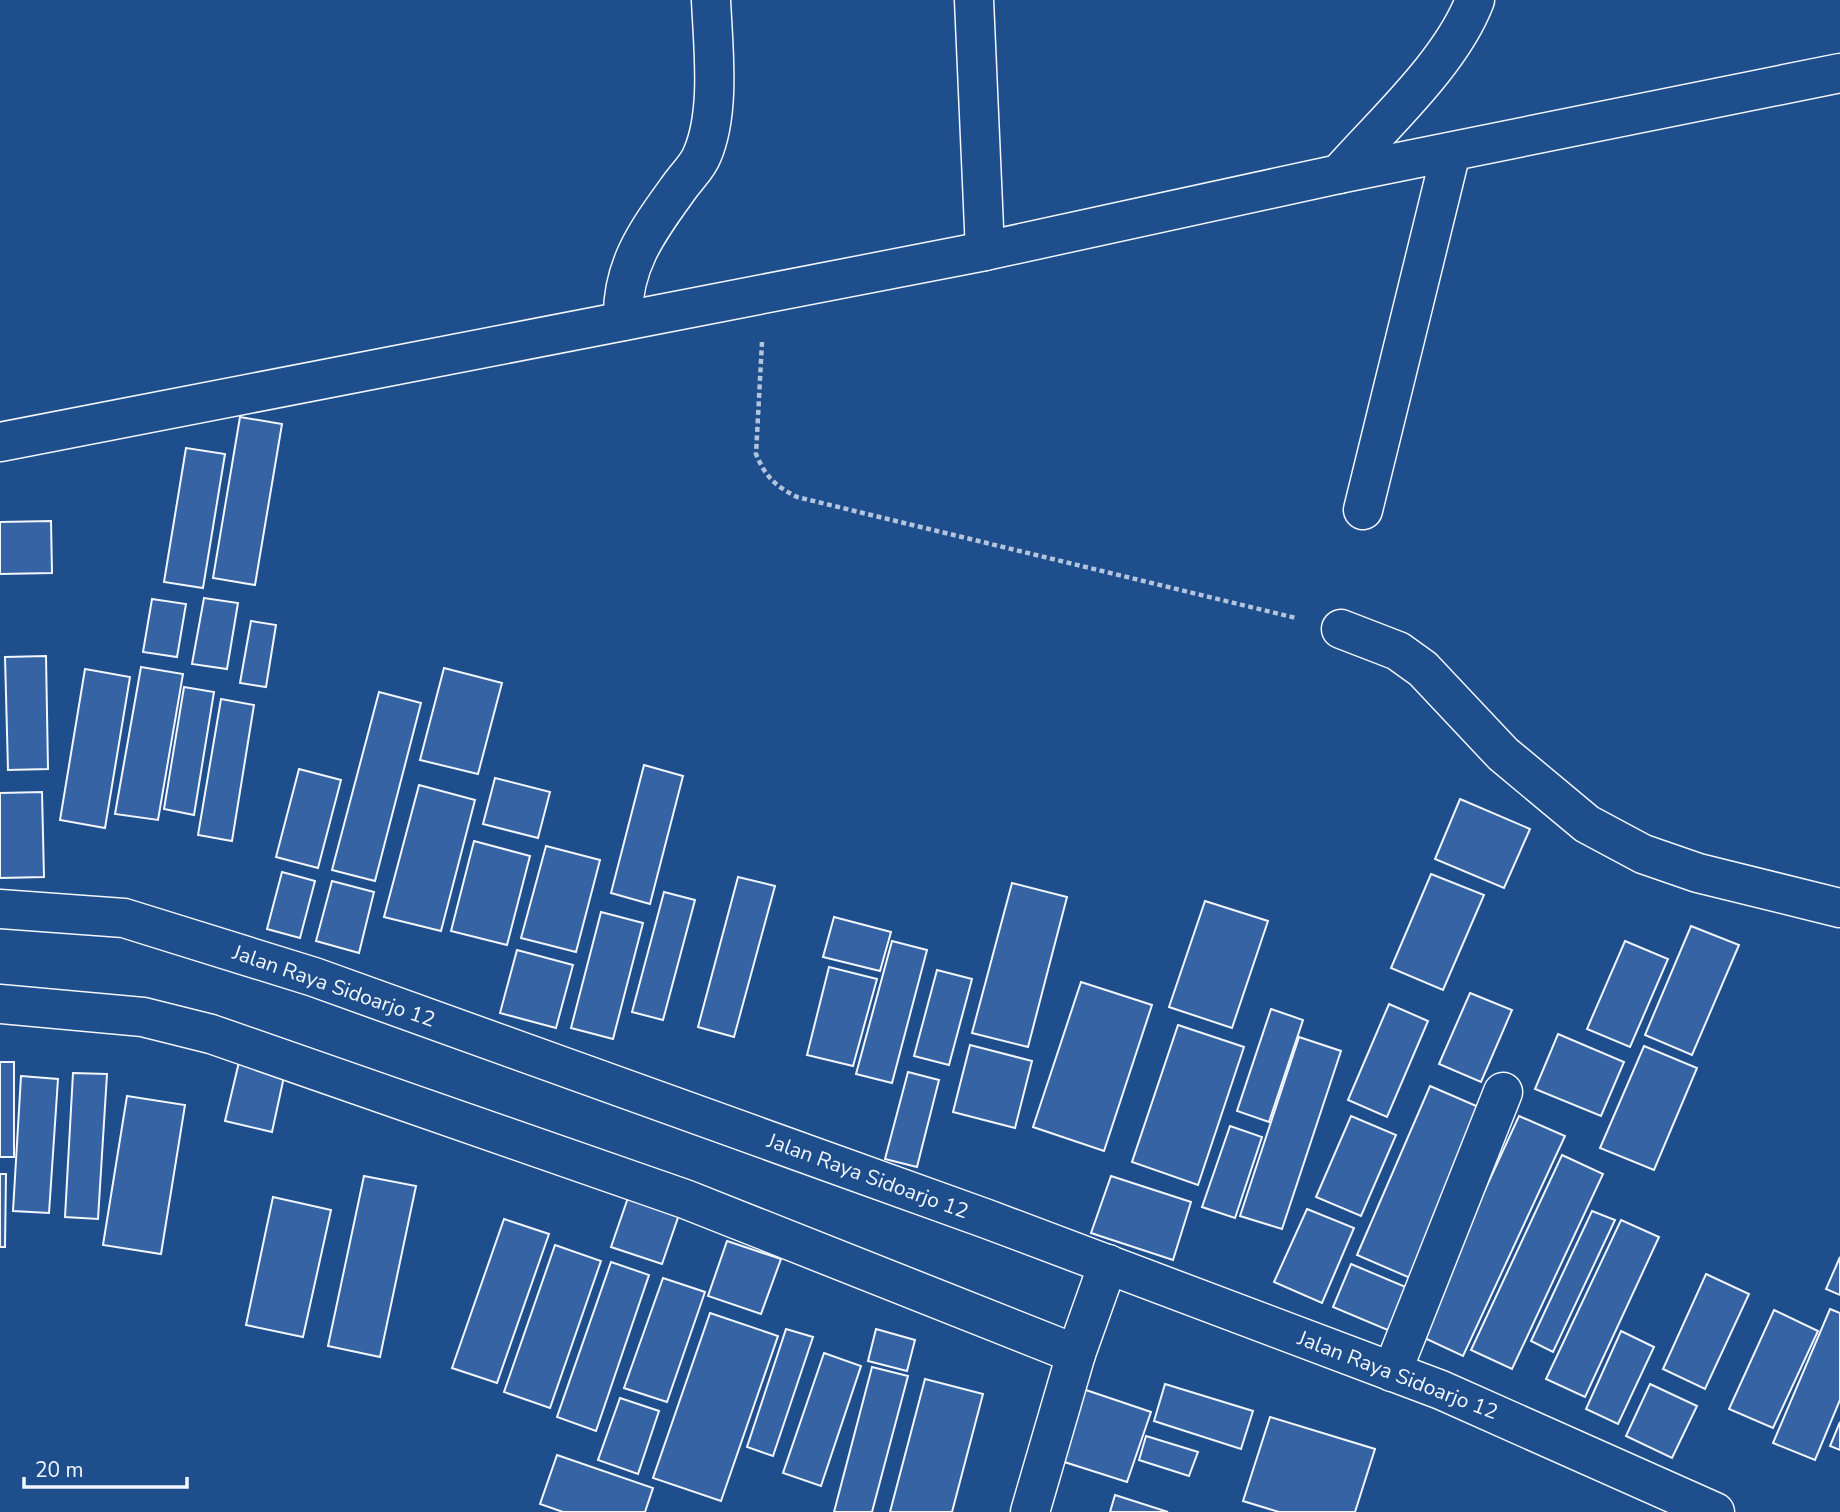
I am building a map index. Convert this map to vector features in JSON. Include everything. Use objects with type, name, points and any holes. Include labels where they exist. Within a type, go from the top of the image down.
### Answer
[{"type":"street","points":[[622,321],[622,295],[633,259],[654,222],[702,155],[715,95],[710,0]]},
{"type":"street","points":[[974,0],[985,251]]},
{"type":"street","points":[[1339,174],[1448,50],[1465,26],[1475,0]]},
{"type":"street","points":[[0,442],[985,251],[1339,174],[1840,73]]},
{"type":"street","points":[[1363,510],[1451,152]]},
{"type":"street","points":[[1341,629],[1398,651],[1423,669],[1503,754],[1587,824],[1643,854],[1698,873],[1840,908]]},
{"type":"street","name":"Jalan Raya Sidoarjo 12","points":[[0,909],[124,918],[314,977],[1103,1275],[1392,1372],[1543,1433],[1715,1512]]},
{"type":"street","points":[[0,1004],[143,1017],[211,1034],[685,1199],[1080,1344]]},
{"type":"street","points":[[1392,1372],[1503,1092]]},
{"type":"street","points":[[1030,1512],[1103,1275]]},
{"type":"path","points":[[765,295],[756,454],[763,471],[775,487],[797,497],[1341,629]]},
{"type":"building","points":[[240,417],[282,424],[255,585],[213,578]]},
{"type":"building","points":[[186,448],[225,454],[203,588],[164,582]]},
{"type":"building","points":[[51,521],[52,573],[0,574],[0,522]]},
{"type":"building","points":[[204,598],[238,603],[227,669],[192,664]]},
{"type":"building","points":[[152,599],[186,604],[177,657],[143,652]]},
{"type":"building","points":[[251,621],[276,625],[266,687],[240,683]]},
{"type":"building","points":[[46,656],[48,769],[8,770],[5,657]]},
{"type":"building","points":[[141,667],[183,674],[158,820],[115,814]]},
{"type":"building","points":[[444,668],[502,683],[478,774],[420,760]]},
{"type":"building","points":[[85,669],[130,677],[105,828],[60,820]]},
{"type":"building","points":[[184,687],[214,692],[194,815],[164,809]]},
{"type":"building","points":[[379,692],[421,703],[375,881],[332,870]]},
{"type":"building","points":[[221,699],[254,705],[232,841],[198,835]]},
{"type":"building","points":[[644,765],[683,776],[650,904],[611,893]]},
{"type":"building","points":[[299,769],[341,780],[318,868],[276,857]]},
{"type":"building","points":[[495,778],[550,792],[538,838],[483,824]]},
{"type":"building","points":[[419,785],[475,800],[441,931],[384,917]]},
{"type":"building","points":[[42,792],[44,877],[0,878],[0,793]]},
{"type":"building","points":[[1460,799],[1530,829],[1504,888],[1435,859]]},
{"type":"building","points":[[474,841],[530,856],[507,945],[451,931]]},
{"type":"building","points":[[546,846],[600,860],[576,952],[521,938]]},
{"type":"building","points":[[282,872],[315,881],[300,938],[267,929]]},
{"type":"building","points":[[1431,874],[1484,895],[1443,990],[1391,968]]},
{"type":"building","points":[[738,877],[775,886],[734,1037],[698,1027]]},
{"type":"building","points":[[332,881],[374,892],[359,953],[316,941]]},
{"type":"building","points":[[1012,883],[1067,897],[1028,1047],[972,1033]]},
{"type":"building","points":[[664,892],[695,900],[663,1020],[632,1012]]},
{"type":"building","points":[[1205,901],[1268,921],[1232,1028],[1169,1007]]},
{"type":"building","points":[[601,912],[643,923],[613,1039],[571,1028]]},
{"type":"building","points":[[834,917],[891,932],[880,971],[823,957]]},
{"type":"building","points":[[1691,926],[1739,945],[1692,1055],[1645,1035]]},
{"type":"building","points":[[892,941],[927,950],[892,1083],[856,1074]]},
{"type":"building","points":[[1625,941],[1668,959],[1630,1047],[1587,1029]]},
{"type":"building","points":[[517,950],[573,965],[556,1028],[500,1013]]},
{"type":"building","points":[[829,967],[877,979],[853,1066],[807,1055]]},
{"type":"building","points":[[937,970],[972,979],[949,1065],[914,1056]]},
{"type":"building","points":[[1081,982],[1152,1005],[1104,1151],[1033,1127]]},
{"type":"building","points":[[1470,993],[1512,1010],[1481,1082],[1439,1064]]},
{"type":"building","points":[[1389,1004],[1428,1021],[1387,1117],[1348,1100]]},
{"type":"building","points":[[1271,1009],[1303,1020],[1269,1122],[1237,1111]]},
{"type":"building","points":[[1178,1025],[1244,1047],[1198,1185],[1132,1162]]},
{"type":"building","points":[[1558,1034],[1624,1062],[1601,1116],[1535,1089]]},
{"type":"building","points":[[1299,1037],[1341,1051],[1282,1229],[1240,1216]]},
{"type":"building","points":[[970,1045],[1032,1061],[1015,1128],[953,1112]]},
{"type":"building","points":[[1644,1046],[1697,1068],[1654,1170],[1600,1148]]},
{"type":"building","points":[[0,1062],[14,1062],[14,1157],[0,1157]]},
{"type":"building","points":[[239,1062],[285,1072],[272,1132],[225,1121]]},
{"type":"building","points":[[908,1072],[939,1080],[917,1167],[885,1159]]},
{"type":"building","points":[[73,1073],[107,1074],[98,1219],[65,1217]]},
{"type":"building","points":[[21,1076],[58,1079],[49,1213],[13,1211]]},
{"type":"building","points":[[1430,1086],[1488,1111],[1415,1280],[1357,1255]]},
{"type":"building","points":[[127,1096],[185,1105],[161,1254],[103,1245]]},
{"type":"building","points":[[1351,1116],[1396,1135],[1361,1216],[1316,1197]]},
{"type":"building","points":[[1519,1116],[1565,1136],[1463,1356],[1418,1335]]},
{"type":"building","points":[[1230,1126],[1262,1137],[1235,1218],[1202,1207]]},
{"type":"building","points":[[1562,1155],[1603,1174],[1512,1369],[1471,1350]]},
{"type":"building","points":[[0,1174],[6,1174],[5,1247],[0,1247]]},
{"type":"building","points":[[364,1176],[416,1186],[380,1357],[328,1346]]},
{"type":"building","points":[[1111,1176],[1191,1202],[1173,1260],[1091,1233]]},
{"type":"building","points":[[631,1189],[682,1206],[662,1264],[611,1247]]},
{"type":"building","points":[[273,1197],[331,1210],[303,1337],[246,1325]]},
{"type":"building","points":[[1307,1209],[1354,1228],[1322,1303],[1274,1282]]},
{"type":"building","points":[[1592,1211],[1615,1220],[1553,1352],[1531,1341]]},
{"type":"building","points":[[504,1219],[549,1234],[497,1383],[452,1368]]},
{"type":"building","points":[[1621,1220],[1659,1237],[1585,1397],[1546,1379]]},
{"type":"building","points":[[727,1241],[781,1259],[761,1314],[708,1296]]},
{"type":"building","points":[[555,1245],[601,1261],[550,1408],[504,1392]]},
{"type":"building","points":[[1840,1257],[1840,1295],[1826,1289]]},
{"type":"building","points":[[611,1262],[649,1275],[596,1431],[557,1417]]},
{"type":"building","points":[[1351,1264],[1408,1288],[1390,1331],[1333,1307]]},
{"type":"building","points":[[1706,1274],[1749,1294],[1705,1389],[1663,1369]]},
{"type":"building","points":[[663,1278],[705,1292],[667,1402],[624,1388]]},
{"type":"building","points":[[1830,1309],[1840,1313],[1840,1400],[1815,1460],[1773,1443]]},
{"type":"building","points":[[1774,1310],[1818,1331],[1773,1428],[1729,1409]]},
{"type":"building","points":[[710,1313],[778,1336],[721,1501],[653,1478]]},
{"type":"building","points":[[786,1329],[813,1337],[773,1456],[747,1447]]},
{"type":"building","points":[[876,1329],[915,1340],[907,1371],[868,1361]]},
{"type":"building","points":[[1621,1331],[1654,1347],[1618,1424],[1586,1409]]},
{"type":"building","points":[[824,1353],[861,1366],[821,1486],[783,1473]]},
{"type":"building","points":[[872,1367],[908,1376],[872,1512],[834,1512]]},
{"type":"building","points":[[925,1379],[983,1394],[952,1512],[890,1512]]},
{"type":"building","points":[[1165,1384],[1253,1411],[1241,1449],[1154,1421]]},
{"type":"building","points":[[1650,1384],[1697,1406],[1672,1458],[1626,1436]]},
{"type":"building","points":[[1080,1388],[1151,1412],[1127,1482],[1055,1459]]},
{"type":"building","points":[[620,1398],[659,1411],[638,1474],[598,1460]]},
{"type":"building","points":[[1270,1417],[1375,1449],[1355,1512],[1279,1512],[1243,1501]]},
{"type":"building","points":[[1840,1422],[1840,1450],[1830,1446]]},
{"type":"building","points":[[1146,1436],[1198,1452],[1189,1476],[1139,1460]]},
{"type":"building","points":[[557,1455],[653,1488],[645,1512],[563,1512],[540,1504]]},
{"type":"building","points":[[1115,1495],[1168,1512],[1110,1512]]}]
